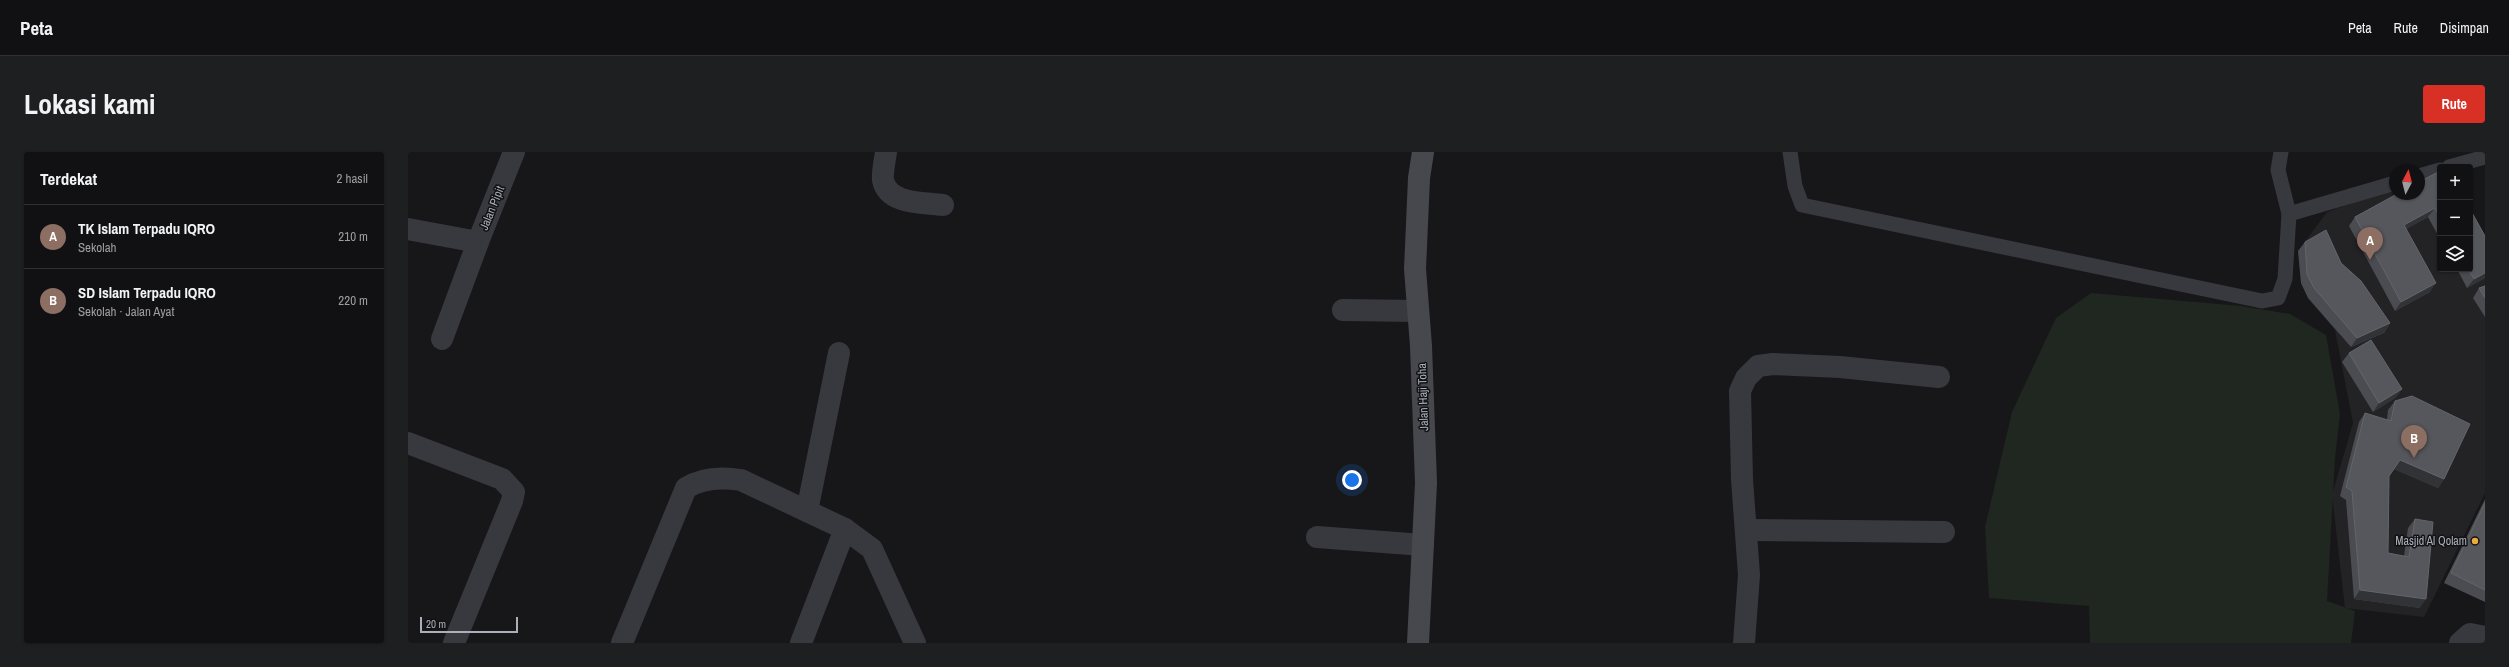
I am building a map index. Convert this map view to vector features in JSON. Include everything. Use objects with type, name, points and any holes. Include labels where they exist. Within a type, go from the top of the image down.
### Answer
[{"type":"street","name":"Jalan Pipit","points":[[408,229],[478,242],[514,152]]},
{"type":"street","points":[[886,152],[883,180],[887,190],[898,199],[943,205]]},
{"type":"street","name":"Jalan Haji Toha","points":[[1418,643],[1426,483],[1415,269],[1420,178],[1423,152]]},
{"type":"street","points":[[442,340],[478,242]]},
{"type":"street","points":[[1343,310],[1418,311]]},
{"type":"street","points":[[807,511],[839,353]]},
{"type":"street","points":[[1744,643],[1748,575],[1747,530],[1742,479],[1740,391],[1746,378],[1758,366],[1773,364],[1840,367],[1939,377]]},
{"type":"street","points":[[408,443],[502,479],[514,492],[454,643]]},
{"type":"street","points":[[622,643],[686,488],[696,482],[726,478],[741,480],[845,529],[872,549],[915,643]]},
{"type":"street","points":[[801,643],[845,529]]},
{"type":"street","points":[[1747,530],[1944,532]]},
{"type":"street","points":[[1317,537],[1423,545]]},
{"type":"street","points":[[2460,643],[2470,634],[2485,637]]},
{"type":"lane","points":[[1790,152],[1795,186],[1802,205],[2262,301],[2278,298],[2285,279],[2289,214],[2278,170],[2281,152]]},
{"type":"lane","points":[[2460,164],[2485,156]]},
{"type":"lane","points":[[2425,174],[2437,171]]},
{"type":"lane","points":[[2289,214],[2389,185]]},
{"type":"shaded area","points":[[2437,175],[2437,272],[2473,272],[2473,264],[2485,245],[2485,493],[2424,617],[2345,608],[2332,495],[2353,423],[2335,330],[2308,298],[2301,283],[2298,251],[2327,212],[2389,189],[2389,200],[2425,200],[2425,188]]},
{"type":"shaded area","points":[[2091,293],[2241,306],[2290,314],[2326,335],[2340,414],[2335,458],[2327,601],[2355,611],[2351,643],[2090,643],[2089,606],[1989,598],[1985,527],[2012,412],[2056,318]]},
{"type":"building","points":[[2437,173],[2437,212],[2435,208],[2404,225],[2436,283],[2401,302],[2355,217],[2389,198],[2389,200],[2425,200],[2425,179]]},
{"type":"building","points":[[2473,214],[2485,236],[2485,273],[2474,279],[2470,272],[2473,272]]},
{"type":"building","points":[[2326,230],[2341,263],[2361,281],[2390,323],[2357,338],[2314,288],[2307,274],[2305,242]]},
{"type":"building","points":[[2485,286],[2485,298],[2479,288]]},
{"type":"building","points":[[2371,340],[2402,389],[2379,403],[2349,353]]},
{"type":"building","points":[[2412,396],[2470,424],[2444,479],[2400,460],[2389,476],[2388,553],[2409,557],[2415,519],[2433,522],[2426,599],[2360,590],[2352,491],[2346,487],[2365,413],[2391,421],[2395,401]]},
{"type":"building","name":"Masjid Al Qolam","points":[[2485,503],[2485,590],[2451,573]]},
{"type":"place","name":"TK Islam Terpadu IQRO","points":[[2370,260]]},
{"type":"place","name":"SD Islam Terpadu IQRO","points":[[2414,458]]},
{"type":"place","name":"Masjid Al Qolam","points":[[2475,541]]}]
